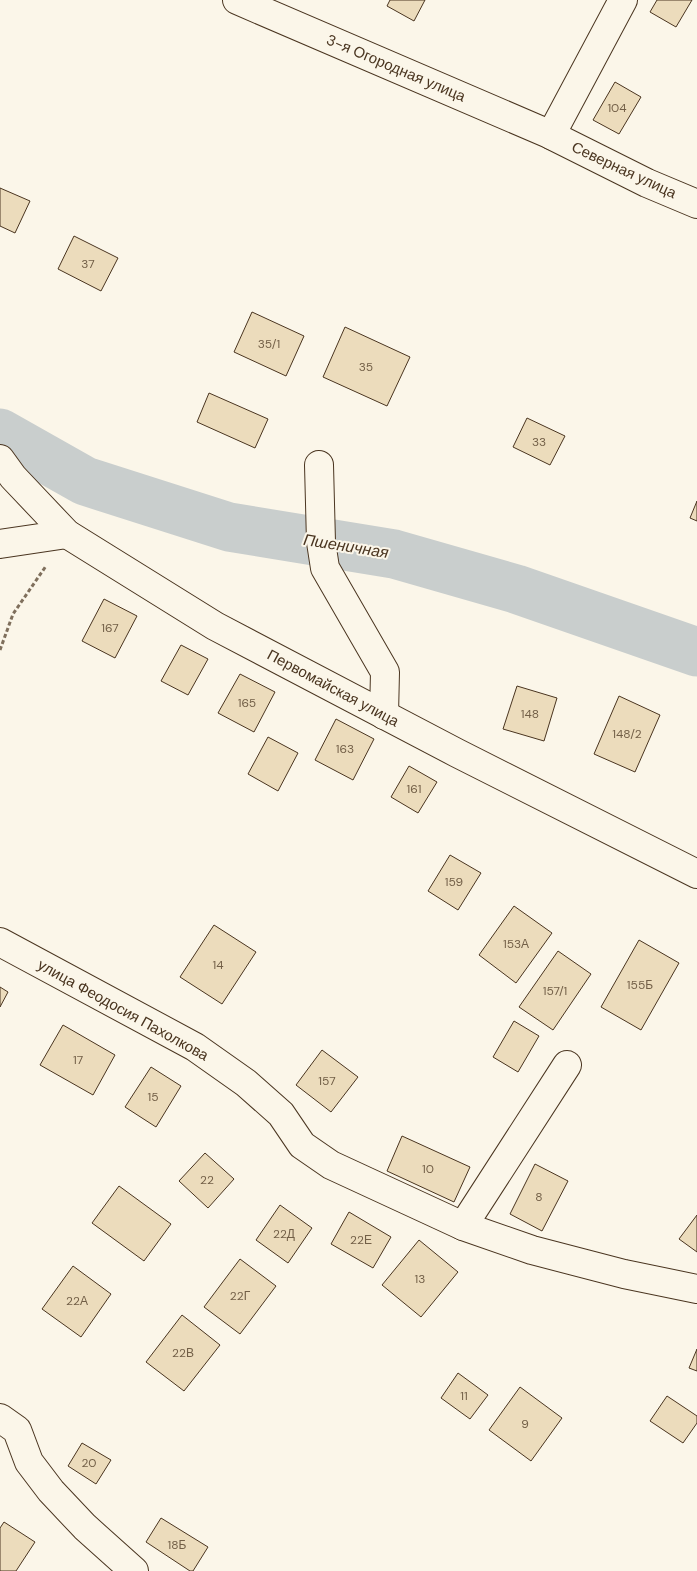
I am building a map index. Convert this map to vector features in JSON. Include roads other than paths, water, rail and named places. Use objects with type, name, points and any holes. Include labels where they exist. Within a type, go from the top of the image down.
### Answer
[{"type":"street","name":"3-я Огородная улица","points":[[237,0],[554,136]]},
{"type":"street","points":[[554,136],[623,0]]},
{"type":"street","name":"Северная улица","points":[[554,136],[647,183],[697,204]]},
{"type":"street","name":"Первомайская улица","points":[[0,459],[13,477],[67,534],[215,626],[697,874]]},
{"type":"street","points":[[319,465],[321,542],[325,568],[385,672],[384,714]]},
{"type":"street","points":[[0,544],[67,534]]},
{"type":"street","name":"улица Феодосия Пахолкова","points":[[0,942],[195,1047],[246,1083],[282,1114],[302,1145],[331,1164],[463,1226],[532,1250],[624,1274],[697,1290]]},
{"type":"street","points":[[463,1226],[567,1065]]},
{"type":"street","points":[[0,1418],[17,1430],[29,1462],[51,1490],[85,1527],[134,1571]]},
{"type":"waterway","name":"Пшеничная","points":[[0,433],[85,481],[229,527],[394,554],[516,589],[697,652]]}]
